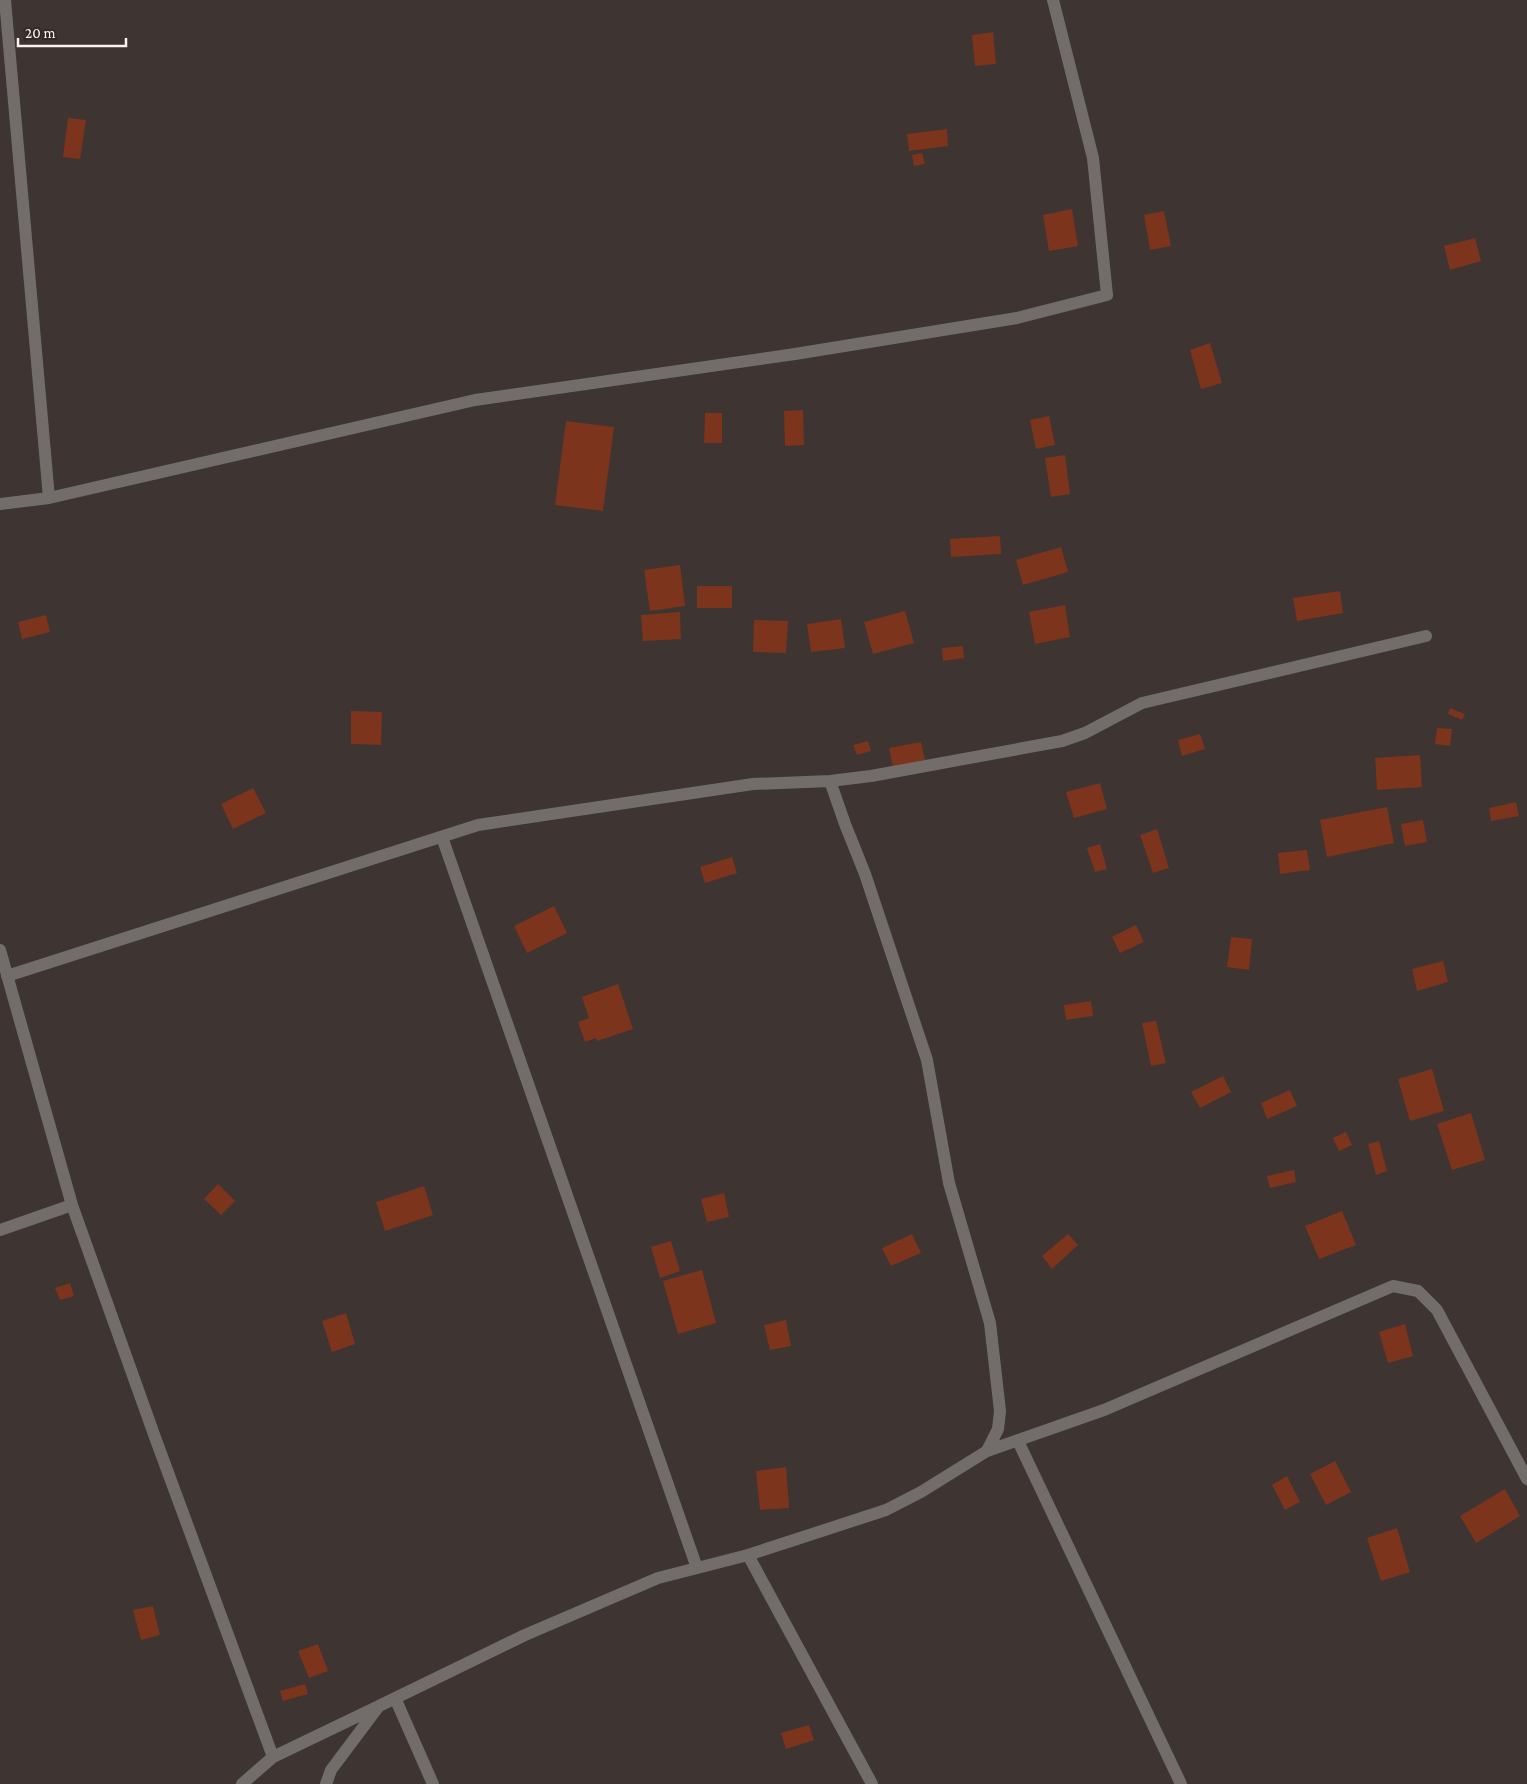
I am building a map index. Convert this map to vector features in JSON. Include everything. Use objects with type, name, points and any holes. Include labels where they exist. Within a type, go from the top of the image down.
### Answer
[{"type":"street","points":[[5,0],[49,498]]},
{"type":"street","points":[[0,504],[49,498],[475,400],[795,354],[1007,320],[1107,295],[1093,158],[1054,0]]},
{"type":"street","points":[[7,976],[478,825],[753,784],[830,781],[871,776],[1062,741],[1085,733],[1142,703],[1426,636]]},
{"type":"street","points":[[830,781],[865,874],[927,1060],[949,1183],[990,1323],[1000,1411],[998,1429],[987,1451]]},
{"type":"street","points":[[442,837],[697,1568]]},
{"type":"street","points":[[0,950],[72,1206],[273,1756]]},
{"type":"street","points":[[0,1230],[72,1206]]},
{"type":"street","points":[[242,1784],[273,1756],[525,1635],[658,1578],[748,1555],[886,1510],[921,1492],[987,1451],[1104,1410],[1394,1286],[1418,1291],[1437,1310],[1527,1479]]},
{"type":"street","points":[[1018,1441],[1180,1784]]},
{"type":"street","points":[[748,1555],[872,1784]]},
{"type":"street","points":[[395,1698],[433,1784]]},
{"type":"street","points":[[326,1784],[331,1770],[379,1706]]},
{"type":"building","points":[[993,32],[996,64],[975,66],[972,35]]},
{"type":"building","points":[[68,118],[86,120],[80,159],[63,157]]},
{"type":"building","points":[[947,129],[948,146],[909,151],[907,134]]},
{"type":"building","points":[[922,153],[925,164],[914,166],[912,155]]},
{"type":"building","points":[[1072,209],[1078,246],[1049,251],[1043,215]]},
{"type":"building","points":[[1164,211],[1171,246],[1150,250],[1144,215]]},
{"type":"building","points":[[1475,238],[1481,261],[1450,270],[1444,246]]},
{"type":"building","points":[[1210,343],[1222,383],[1201,389],[1190,350]]},
{"type":"building","points":[[803,410],[804,445],[785,446],[784,411]]},
{"type":"building","points":[[705,413],[722,413],[722,443],[704,443]]},
{"type":"building","points":[[1049,416],[1055,445],[1036,449],[1030,420]]},
{"type":"building","points":[[566,421],[614,427],[603,511],[555,505]]},
{"type":"building","points":[[1065,455],[1070,494],[1051,497],[1045,458]]},
{"type":"building","points":[[1000,536],[1001,554],[951,557],[950,539]]},
{"type":"building","points":[[1061,547],[1068,572],[1023,585],[1016,560]]},
{"type":"building","points":[[680,565],[685,606],[650,611],[644,570]]},
{"type":"building","points":[[697,586],[732,586],[732,608],[697,608]]},
{"type":"building","points":[[1340,591],[1343,613],[1297,621],[1293,598]]},
{"type":"building","points":[[1065,605],[1070,637],[1035,644],[1029,612]]},
{"type":"building","points":[[905,611],[914,643],[873,654],[864,622]]},
{"type":"building","points":[[680,612],[681,639],[643,641],[641,615]]},
{"type":"building","points":[[46,615],[50,632],[22,639],[18,622]]},
{"type":"building","points":[[841,619],[845,648],[811,652],[807,624]]},
{"type":"building","points":[[754,620],[788,621],[786,653],[753,652]]},
{"type":"building","points":[[963,646],[964,658],[943,661],[942,648]]},
{"type":"building","points":[[1450,708],[1465,714],[1462,720],[1448,714]]},
{"type":"building","points":[[351,711],[382,712],[381,745],[351,744]]},
{"type":"building","points":[[1437,728],[1452,729],[1450,746],[1435,744]]},
{"type":"building","points":[[1200,734],[1205,749],[1182,756],[1178,740]]},
{"type":"building","points":[[868,741],[871,751],[857,755],[853,745]]},
{"type":"building","points":[[921,742],[925,760],[893,767],[889,748]]},
{"type":"building","points":[[1420,755],[1422,787],[1377,790],[1375,758]]},
{"type":"building","points":[[1100,783],[1107,809],[1074,818],[1066,792]]},
{"type":"building","points":[[253,788],[266,813],[233,829],[221,804]]},
{"type":"building","points":[[1516,802],[1519,816],[1491,821],[1489,808]]},
{"type":"building","points":[[1387,807],[1394,843],[1327,857],[1320,820]]},
{"type":"building","points":[[1423,820],[1427,842],[1405,846],[1401,824]]},
{"type":"building","points":[[1157,829],[1169,868],[1153,873],[1140,835]]},
{"type":"building","points":[[1100,844],[1107,869],[1095,872],[1087,848]]},
{"type":"building","points":[[1307,850],[1310,870],[1280,874],[1278,853]]},
{"type":"building","points":[[732,857],[737,873],[705,883],[700,867]]},
{"type":"building","points":[[554,906],[567,933],[527,953],[514,926]]},
{"type":"building","points":[[1136,925],[1144,942],[1120,953],[1112,937]]},
{"type":"building","points":[[1231,937],[1252,939],[1249,970],[1227,967]]},
{"type":"building","points":[[1443,961],[1448,982],[1417,991],[1412,969]]},
{"type":"building","points":[[618,984],[633,1029],[597,1041],[596,1038],[585,1042],[578,1022],[589,1018],[582,997]]},
{"type":"building","points":[[1091,1001],[1093,1016],[1066,1020],[1064,1005]]},
{"type":"building","points":[[1156,1021],[1166,1063],[1151,1066],[1142,1023]]},
{"type":"building","points":[[1432,1069],[1444,1111],[1410,1121],[1398,1079]]},
{"type":"building","points":[[1223,1076],[1231,1092],[1200,1108],[1191,1092]]},
{"type":"building","points":[[1290,1090],[1297,1106],[1267,1119],[1261,1103]]},
{"type":"building","points":[[1471,1113],[1485,1160],[1452,1170],[1437,1124]]},
{"type":"building","points":[[1346,1132],[1352,1145],[1339,1151],[1333,1138]]},
{"type":"building","points":[[1379,1141],[1387,1171],[1376,1175],[1368,1144]]},
{"type":"building","points":[[1294,1170],[1296,1182],[1270,1188],[1267,1176]]},
{"type":"building","points":[[218,1184],[235,1201],[221,1215],[204,1199]]},
{"type":"building","points":[[424,1186],[433,1215],[385,1231],[376,1202]]},
{"type":"building","points":[[724,1193],[729,1217],[707,1222],[701,1199]]},
{"type":"building","points":[[1342,1211],[1356,1245],[1319,1259],[1305,1226]]},
{"type":"building","points":[[912,1234],[921,1253],[891,1266],[882,1248]]},
{"type":"building","points":[[1068,1234],[1078,1245],[1052,1269],[1042,1256]]},
{"type":"building","points":[[671,1241],[680,1271],[660,1278],[651,1247]]},
{"type":"building","points":[[702,1270],[716,1323],[678,1334],[663,1281]]},
{"type":"building","points":[[70,1283],[74,1296],[60,1300],[55,1288]]},
{"type":"building","points":[[346,1313],[355,1344],[332,1352],[322,1321]]},
{"type":"building","points":[[786,1320],[791,1346],[770,1350],[764,1325]]},
{"type":"building","points":[[1405,1324],[1413,1356],[1388,1363],[1379,1332]]},
{"type":"building","points":[[1335,1461],[1351,1492],[1326,1505],[1310,1474]]},
{"type":"building","points":[[786,1467],[789,1508],[760,1510],[756,1471]]},
{"type":"building","points":[[1287,1476],[1300,1502],[1285,1510],[1272,1485]]},
{"type":"building","points":[[1505,1489],[1520,1516],[1476,1543],[1460,1516]]},
{"type":"building","points":[[1397,1528],[1410,1572],[1381,1581],[1367,1538]]},
{"type":"building","points":[[153,1606],[160,1635],[141,1640],[133,1610]]},
{"type":"building","points":[[318,1644],[328,1671],[309,1678],[298,1651]]},
{"type":"building","points":[[305,1684],[308,1694],[283,1701],[280,1691]]},
{"type":"building","points":[[809,1725],[814,1740],[786,1749],[781,1733]]}]
